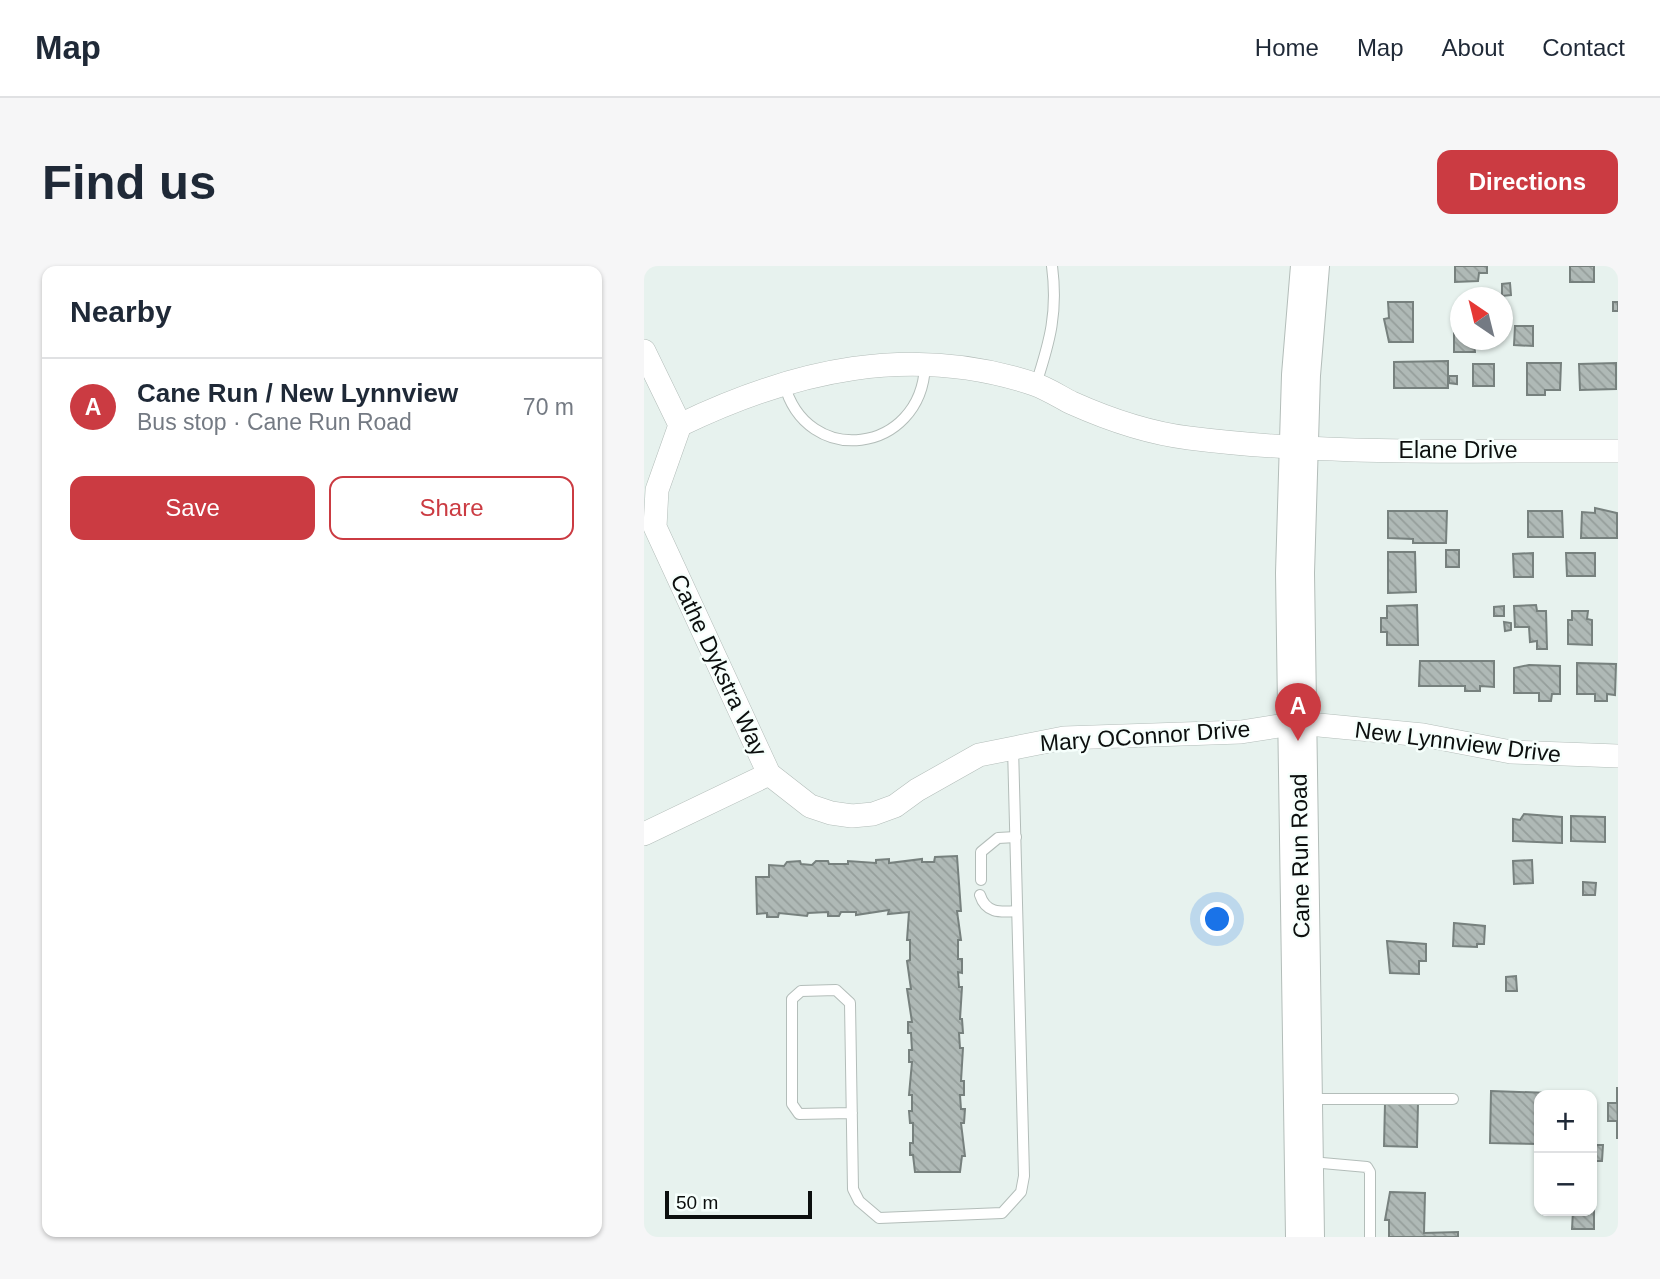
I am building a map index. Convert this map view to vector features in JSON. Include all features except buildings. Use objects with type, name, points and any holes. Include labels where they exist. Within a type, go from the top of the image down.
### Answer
[{"type":"highway","name":"Cane Run Road","points":[[1305,1237],[1295,573],[1299,448],[1310,266]]},
{"type":"street","points":[[644,351],[680,425],[784,383],[839,368],[925,366],[964,369],[1035,384],[1117,422],[1171,436],[1299,448]]},
{"type":"street","name":"Cathe Dykstra Way","points":[[644,834],[769,774],[655,527],[657,490],[680,425]]},
{"type":"street","name":"Elane Drive","points":[[1299,448],[1618,451]]},
{"type":"street","name":"Mary OConnor Drive","points":[[769,774],[810,806],[852,816],[873,814],[895,806],[916,790],[979,755],[1013,747],[1064,738],[1241,732],[1298,723]]},
{"type":"street","name":"New Lynnview Drive","points":[[1298,723],[1423,736],[1511,752],[1618,756]]},
{"type":"lane","points":[[1035,384],[1052,336],[1056,296],[1052,266]]},
{"type":"lane","points":[[784,383],[794,407],[812,426],[840,441],[854,442],[881,434],[904,420],[922,393],[925,366]]},
{"type":"lane","points":[[852,1113],[799,1114],[792,1104],[792,999],[801,991],[836,990],[850,1003],[852,1113],[853,1189],[869,1212],[879,1218],[1002,1213],[1014,1203],[1021,1192],[1024,1176],[1013,747]]},
{"type":"lane","points":[[981,880],[981,852],[998,838],[1016,836]]},
{"type":"lane","points":[[981,895],[982,902],[995,912],[1017,911]]},
{"type":"lane","points":[[1303,1099],[1453,1099]]},
{"type":"lane","points":[[1304,1162],[1367,1167],[1370,1172],[1370,1237]]},
{"type":"place","name":"Cane Run / New Lynnview","points":[[1298,741]]}]
